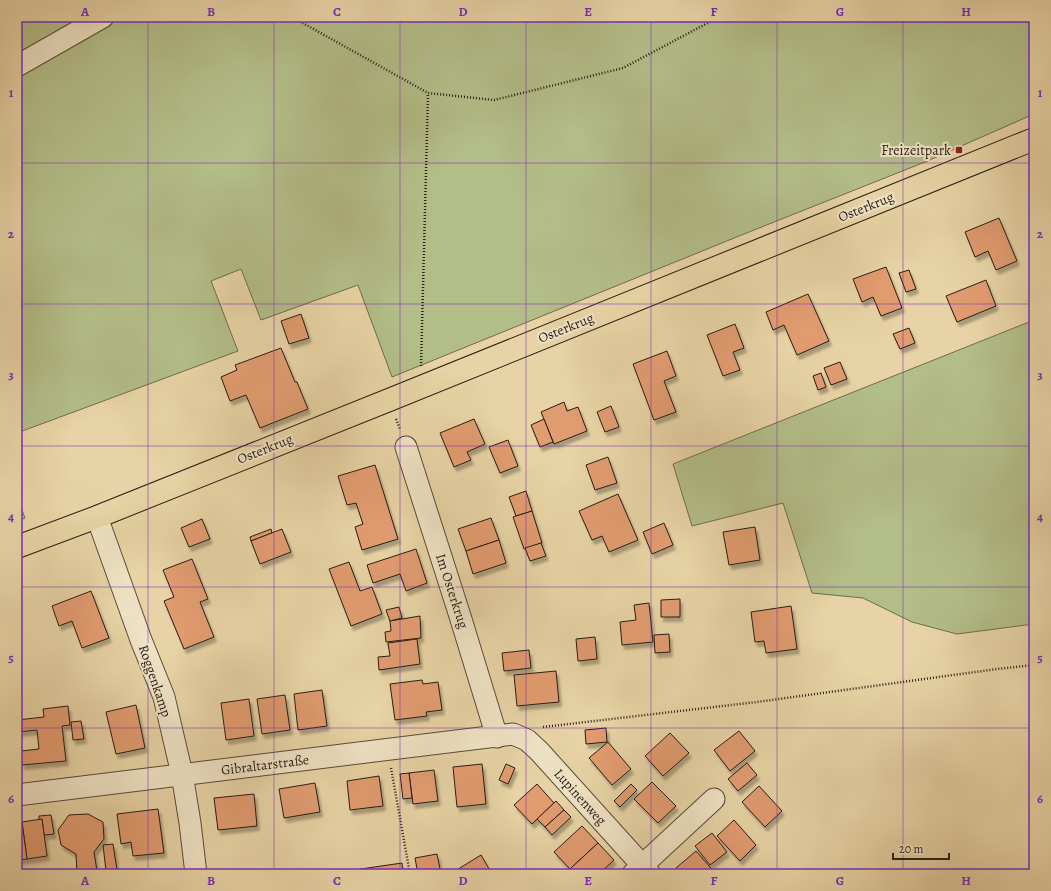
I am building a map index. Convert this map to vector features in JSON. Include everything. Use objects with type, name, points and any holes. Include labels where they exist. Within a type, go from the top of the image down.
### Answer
[{"type":"main road","name":"Osterkrug","points":[[17,547],[97,517],[389,400],[1034,139]]},
{"type":"street","points":[[17,66],[103,17]]},
{"type":"street","name":"Im Osterkrug","points":[[406,446],[460,616],[505,736]]},
{"type":"street","name":"Roggenkamp","points":[[97,517],[141,640],[164,697],[182,774],[196,874]]},
{"type":"street","name":"Gibraltarstraße","points":[[17,795],[505,736]]},
{"type":"street","name":"Lupinenweg","points":[[505,736],[526,740],[539,751],[642,871],[714,798]]},
{"type":"path","points":[[292,17],[428,93],[494,100],[623,68],[720,17]]},
{"type":"path","points":[[421,369],[428,93]]},
{"type":"path","points":[[543,727],[757,702],[1034,665]]},
{"type":"path","points":[[387,750],[410,874]]},
{"type":"green space","points":[[17,17],[1034,17],[1034,114],[925,162],[392,377],[358,285],[261,320],[241,269],[211,281],[238,351],[17,433]]},
{"type":"green space","points":[[1034,320],[1034,624],[957,634],[912,622],[863,598],[812,593],[783,503],[692,526],[673,464]]},
{"type":"green space","points":[[17,497],[25,518],[17,521]]},
{"type":"building","points":[[999,218],[1017,261],[996,270],[988,251],[975,257],[965,232]]},
{"type":"building","points":[[886,267],[902,308],[881,316],[873,297],[862,302],[853,279]]},
{"type":"building","points":[[909,270],[916,289],[906,292],[899,273]]},
{"type":"building","points":[[986,280],[996,306],[957,322],[946,296]]},
{"type":"building","points":[[808,294],[829,341],[797,355],[784,325],[773,330],[766,312]]},
{"type":"building","points":[[301,314],[309,338],[289,344],[281,321]]},
{"type":"building","points":[[735,324],[744,348],[733,352],[740,370],[723,376],[707,335]]},
{"type":"building","points":[[909,328],[915,343],[900,349],[893,334]]},
{"type":"building","points":[[281,348],[308,409],[260,428],[246,395],[230,401],[221,377],[237,370],[235,365]]},
{"type":"building","points":[[667,351],[676,376],[664,381],[676,412],[654,420],[633,364]]},
{"type":"building","points":[[840,362],[847,379],[831,385],[824,368]]},
{"type":"building","points":[[821,373],[826,387],[818,390],[813,376]]},
{"type":"building","points":[[564,402],[567,411],[578,407],[587,431],[554,444],[541,412]]},
{"type":"building","points":[[611,406],[619,427],[605,432],[597,412]]},
{"type":"building","points":[[474,419],[485,444],[467,452],[471,460],[454,467],[440,433]]},
{"type":"building","points":[[544,419],[553,442],[540,447],[531,425]]},
{"type":"building","points":[[508,440],[518,466],[500,473],[489,447]]},
{"type":"building","points":[[608,457],[617,483],[595,490],[586,465]]},
{"type":"building","points":[[375,465],[398,539],[362,550],[355,527],[363,524],[356,503],[347,505],[338,476]]},
{"type":"building","points":[[526,491],[532,511],[516,516],[509,497]]},
{"type":"building","points":[[618,494],[638,540],[609,552],[602,536],[592,540],[579,511]]},
{"type":"building","points":[[532,511],[542,543],[524,549],[513,517]]},
{"type":"building","points":[[491,518],[499,540],[466,551],[458,529]]},
{"type":"building","points":[[202,519],[210,539],[189,547],[181,528]]},
{"type":"building","points":[[664,523],[673,545],[652,554],[643,532]]},
{"type":"building","points":[[755,527],[760,560],[729,565],[723,532]]},
{"type":"building","points":[[271,529],[272,533],[251,541],[250,537]]},
{"type":"building","points":[[282,529],[291,552],[260,564],[251,541]]},
{"type":"building","points":[[499,540],[506,563],[473,574],[466,551]]},
{"type":"building","points":[[541,543],[546,556],[530,561],[525,548]]},
{"type":"building","points":[[416,549],[427,583],[406,591],[400,574],[373,583],[367,565]]},
{"type":"building","points":[[192,559],[208,599],[200,602],[214,637],[184,649],[164,601],[174,597],[163,570]]},
{"type":"building","points":[[349,562],[360,591],[372,587],[382,614],[351,626],[329,569]]},
{"type":"building","points":[[91,591],[109,638],[82,648],[72,621],[59,626],[52,606]]},
{"type":"building","points":[[680,599],[680,617],[661,617],[661,600]]},
{"type":"building","points":[[649,603],[653,642],[622,645],[620,622],[636,620],[634,605]]},
{"type":"building","points":[[791,606],[797,649],[766,653],[764,641],[755,642],[751,612]]},
{"type":"building","points":[[399,607],[402,618],[390,621],[386,610]]},
{"type":"building","points":[[420,616],[421,638],[386,642],[385,632],[391,631],[390,621]]},
{"type":"building","points":[[669,634],[670,652],[655,653],[654,635]]},
{"type":"building","points":[[595,637],[597,659],[578,661],[576,639]]},
{"type":"building","points":[[417,639],[420,664],[379,670],[378,657],[390,656],[388,643]]},
{"type":"building","points":[[529,650],[531,668],[504,671],[502,653]]},
{"type":"building","points":[[556,671],[559,702],[517,706],[514,675]]},
{"type":"building","points":[[422,680],[423,684],[438,682],[442,710],[426,712],[427,716],[395,720],[390,684]]},
{"type":"building","points":[[322,690],[327,726],[298,730],[294,694]]},
{"type":"building","points":[[285,695],[290,730],[262,734],[257,699]]},
{"type":"building","points":[[249,699],[254,736],[226,740],[221,703]]},
{"type":"building","points":[[136,705],[145,748],[116,754],[106,712]]},
{"type":"building","points":[[68,706],[70,725],[62,726],[66,761],[22,765],[21,751],[39,749],[37,730],[17,732],[17,720],[44,717],[43,709]]},
{"type":"building","points":[[81,721],[84,739],[73,740],[71,722]]},
{"type":"building","points":[[606,728],[607,742],[586,744],[585,730]]},
{"type":"building","points":[[739,731],[755,751],[730,771],[714,750]]},
{"type":"building","points":[[670,733],[689,753],[663,776],[645,756]]},
{"type":"building","points":[[608,742],[631,769],[612,785],[589,758]]},
{"type":"building","points":[[747,763],[757,775],[738,791],[728,779]]},
{"type":"building","points":[[482,764],[486,804],[457,807],[453,767]]},
{"type":"building","points":[[506,764],[515,768],[508,784],[499,780]]},
{"type":"building","points":[[434,770],[438,801],[413,804],[409,773]]},
{"type":"building","points":[[409,773],[412,798],[403,799],[400,774]]},
{"type":"building","points":[[379,776],[383,806],[350,810],[347,781]]},
{"type":"building","points":[[652,782],[676,806],[658,823],[634,799]]},
{"type":"building","points":[[315,783],[320,812],[284,818],[279,789]]},
{"type":"building","points":[[537,784],[554,803],[532,824],[514,805]]},
{"type":"building","points":[[631,784],[637,790],[620,807],[614,801]]},
{"type":"building","points":[[759,786],[782,811],[765,827],[742,802]]},
{"type":"building","points":[[254,794],[257,826],[218,830],[214,798]]},
{"type":"building","points":[[556,801],[564,810],[545,827],[537,819]]},
{"type":"building","points":[[158,809],[164,853],[133,856],[131,842],[121,844],[117,814]]},
{"type":"building","points":[[564,810],[571,817],[552,835],[545,827]]},
{"type":"building","points":[[88,814],[103,822],[104,839],[94,852],[97,871],[77,874],[76,854],[61,845],[58,830],[69,815]]},
{"type":"building","points":[[51,815],[54,834],[44,835],[42,819],[39,820],[39,816]]},
{"type":"building","points":[[42,819],[47,856],[27,859],[22,822]]},
{"type":"building","points":[[734,820],[756,845],[740,861],[717,836]]},
{"type":"building","points":[[17,822],[22,822],[27,859],[17,860]]},
{"type":"building","points":[[582,826],[598,843],[570,869],[554,852]]},
{"type":"building","points":[[712,833],[727,852],[710,865],[695,846]]},
{"type":"building","points":[[598,843],[614,860],[599,874],[574,874],[570,869]]},
{"type":"building","points":[[113,844],[117,870],[106,871],[103,845]]},
{"type":"building","points":[[696,851],[716,874],[681,874],[676,868]]},
{"type":"building","points":[[437,854],[441,874],[418,874],[415,858]]},
{"type":"building","points":[[481,855],[492,874],[456,874],[455,871]]},
{"type":"building","points":[[402,863],[403,874],[347,874],[347,871]]},
{"type":"place","name":"Freizeitpark","points":[[959,150]]}]
